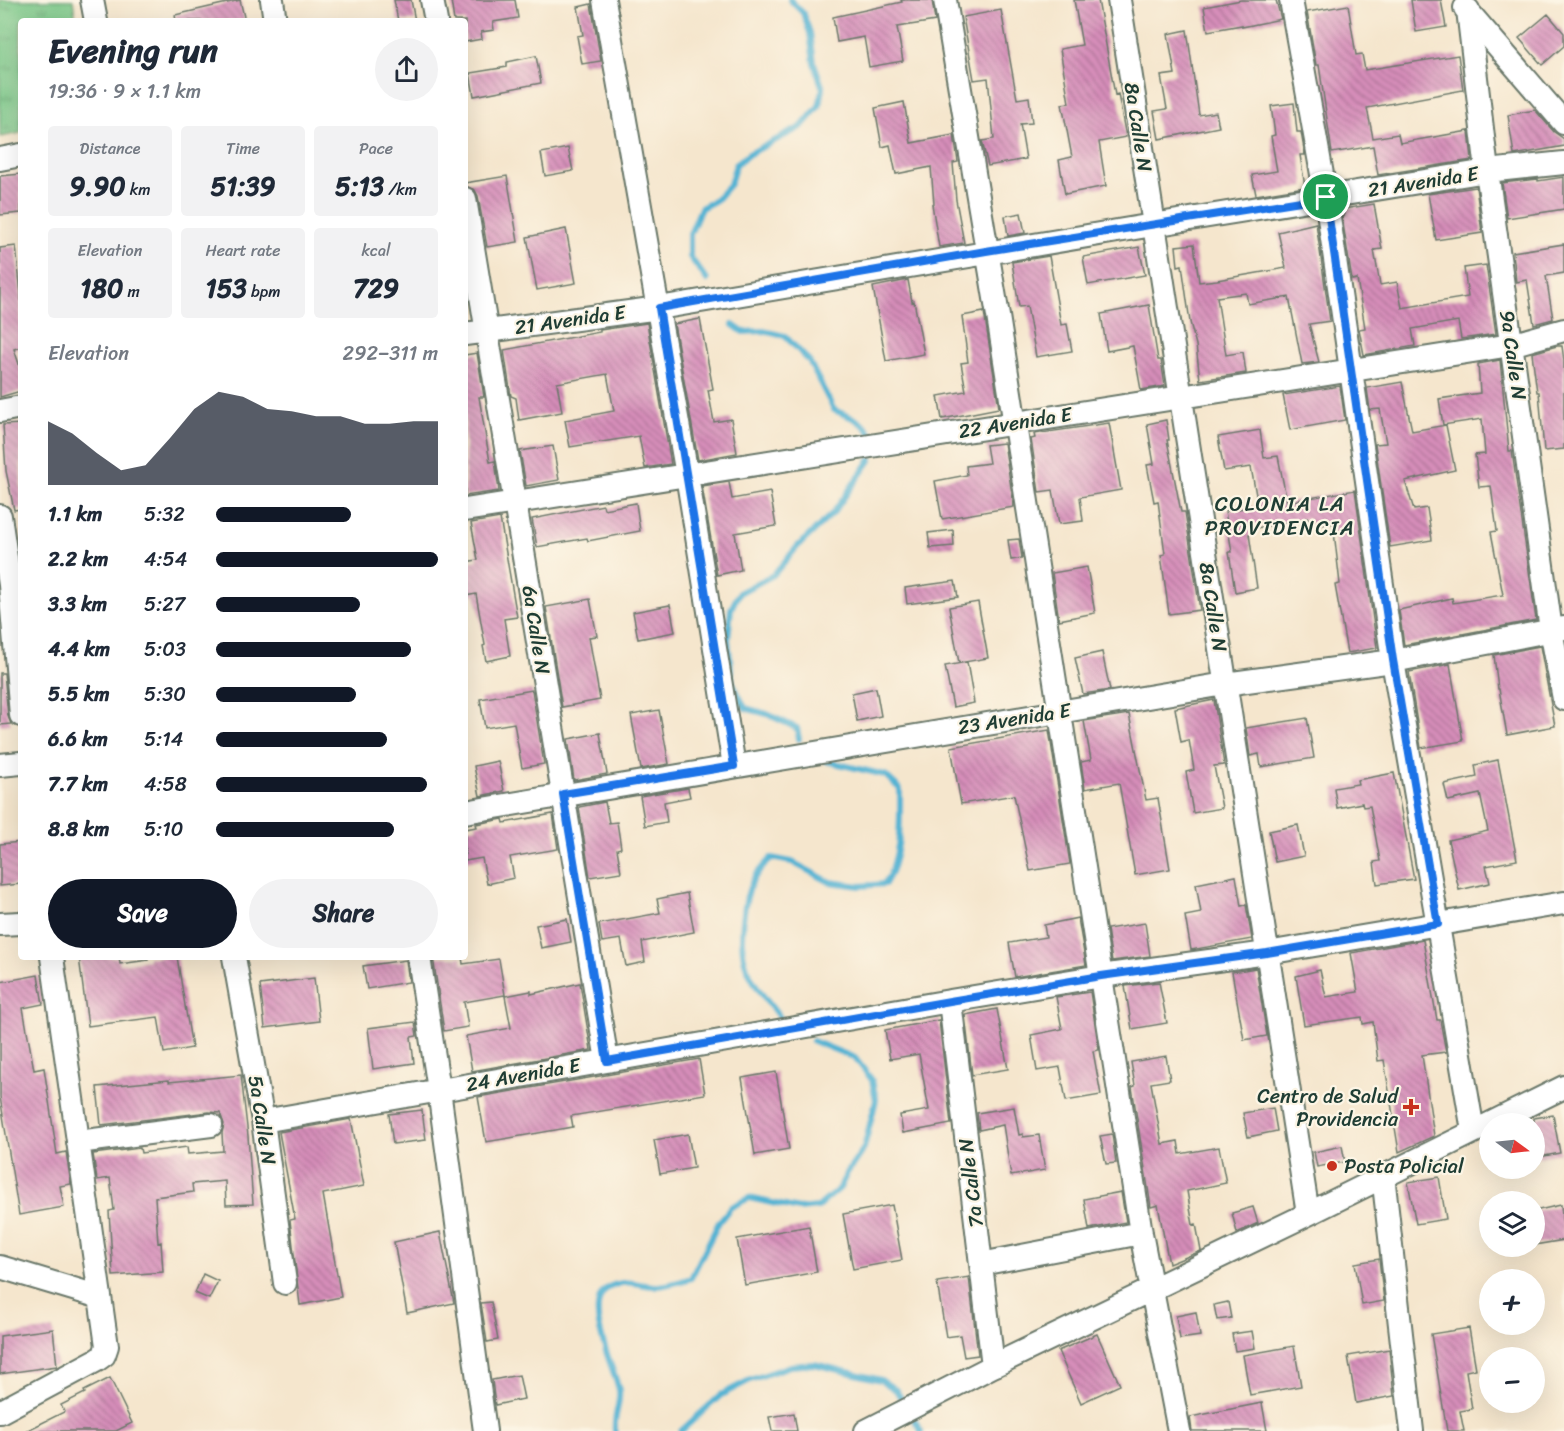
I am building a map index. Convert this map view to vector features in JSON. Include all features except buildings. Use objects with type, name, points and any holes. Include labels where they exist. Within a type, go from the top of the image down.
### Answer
[{"type":"street","points":[[92,0],[95,18]]},
{"type":"street","points":[[272,0],[275,18]]},
{"type":"street","points":[[432,0],[435,18]]},
{"type":"street","points":[[604,0],[659,308],[734,766]]},
{"type":"street","points":[[945,0],[1015,423],[1141,1233],[1179,1431]]},
{"type":"street","name":"8a Calle N","points":[[1119,0],[1308,1214]]},
{"type":"street","points":[[1291,0],[1326,197],[1393,660],[1473,1131]]},
{"type":"street","points":[[1463,5],[1564,123]]},
{"type":"street","name":"9a Calle N","points":[[1463,5],[1511,345],[1558,629],[1564,699]]},
{"type":"street","points":[[0,159],[18,156]]},
{"type":"street","name":"21 Avenida E","points":[[476,332],[659,308],[986,251],[1487,171],[1564,163]]},
{"type":"street","name":"6a Calle N","points":[[468,235],[476,332],[515,502],[607,1061]]},
{"type":"street","name":"22 Avenida E","points":[[468,510],[1511,345],[1564,330]]},
{"type":"street","points":[[0,411],[18,408]]},
{"type":"street","points":[[0,516],[16,584],[18,636]]},
{"type":"street","name":"23 Avenida E","points":[[468,811],[1225,684],[1393,660],[1558,629]]},
{"type":"street","points":[[0,765],[18,763]]},
{"type":"street","name":"24 Avenida E","points":[[263,1121],[950,1001],[1101,976],[1267,953],[1564,903]]},
{"type":"street","points":[[0,924],[18,923]]},
{"type":"street","points":[[0,1412],[104,1355],[107,1346],[52,960]]},
{"type":"street","name":"5a Calle N","points":[[235,960],[263,1121],[285,1283]]},
{"type":"street","points":[[419,960],[485,1431]]},
{"type":"street","name":"7a Calle N","points":[[950,1001],[993,1366]]},
{"type":"street","points":[[866,1431],[993,1366],[1564,1087]]},
{"type":"street","points":[[78,1142],[211,1125]]},
{"type":"street","points":[[1383,1175],[1412,1431]]},
{"type":"street","points":[[981,1264],[1141,1233]]},
{"type":"street","points":[[0,1267],[100,1296]]},
{"type":"green space","points":[[0,0],[73,0],[76,18],[18,18],[18,134],[0,137]]},
{"type":"waterway","points":[[707,280],[690,257],[690,234],[701,208],[716,200],[730,184],[736,164],[749,154],[801,127],[819,106],[823,89],[814,63],[810,33],[803,13],[790,0]]},
{"type":"waterway","points":[[733,325],[743,332],[763,331],[785,336],[809,361],[834,410],[855,419],[866,427],[873,437]]},
{"type":"waterway","points":[[799,739],[797,728],[767,714],[745,708],[732,681],[728,639],[731,609],[739,593],[773,575],[798,546],[833,513],[871,459]]},
{"type":"waterway","points":[[782,1021],[751,978],[743,953],[744,909],[750,888],[759,871],[771,858],[792,862],[830,882],[860,886],[885,884],[895,862],[900,826],[900,789],[885,775],[826,761]]},
{"type":"waterway","points":[[615,1431],[619,1390],[605,1350],[598,1317],[598,1303],[603,1292],[621,1283],[660,1286],[691,1278],[719,1222],[731,1207],[749,1198],[799,1209],[818,1207],[840,1188],[864,1148],[876,1100],[872,1080],[855,1058],[813,1041]]},
{"type":"waterway","points":[[681,1431],[721,1395],[750,1380],[790,1366],[814,1364],[881,1380],[896,1390],[905,1405]]},
{"type":"waterway","points":[[911,1414],[921,1431]]},
{"type":"place","name":"Centro de Salud Providencia","points":[[1411,1107]]},
{"type":"place","name":"Posta Policial","points":[[1332,1166]]},
{"type":"district","name":"COLONIA LA PROVIDENCIA","points":[[1280,516]]},
{"type":"route","points":[[1326,197],[1393,660],[1438,924],[1267,953],[1101,976],[607,1061],[563,794],[734,766],[659,308],[986,251],[1326,197]]}]
